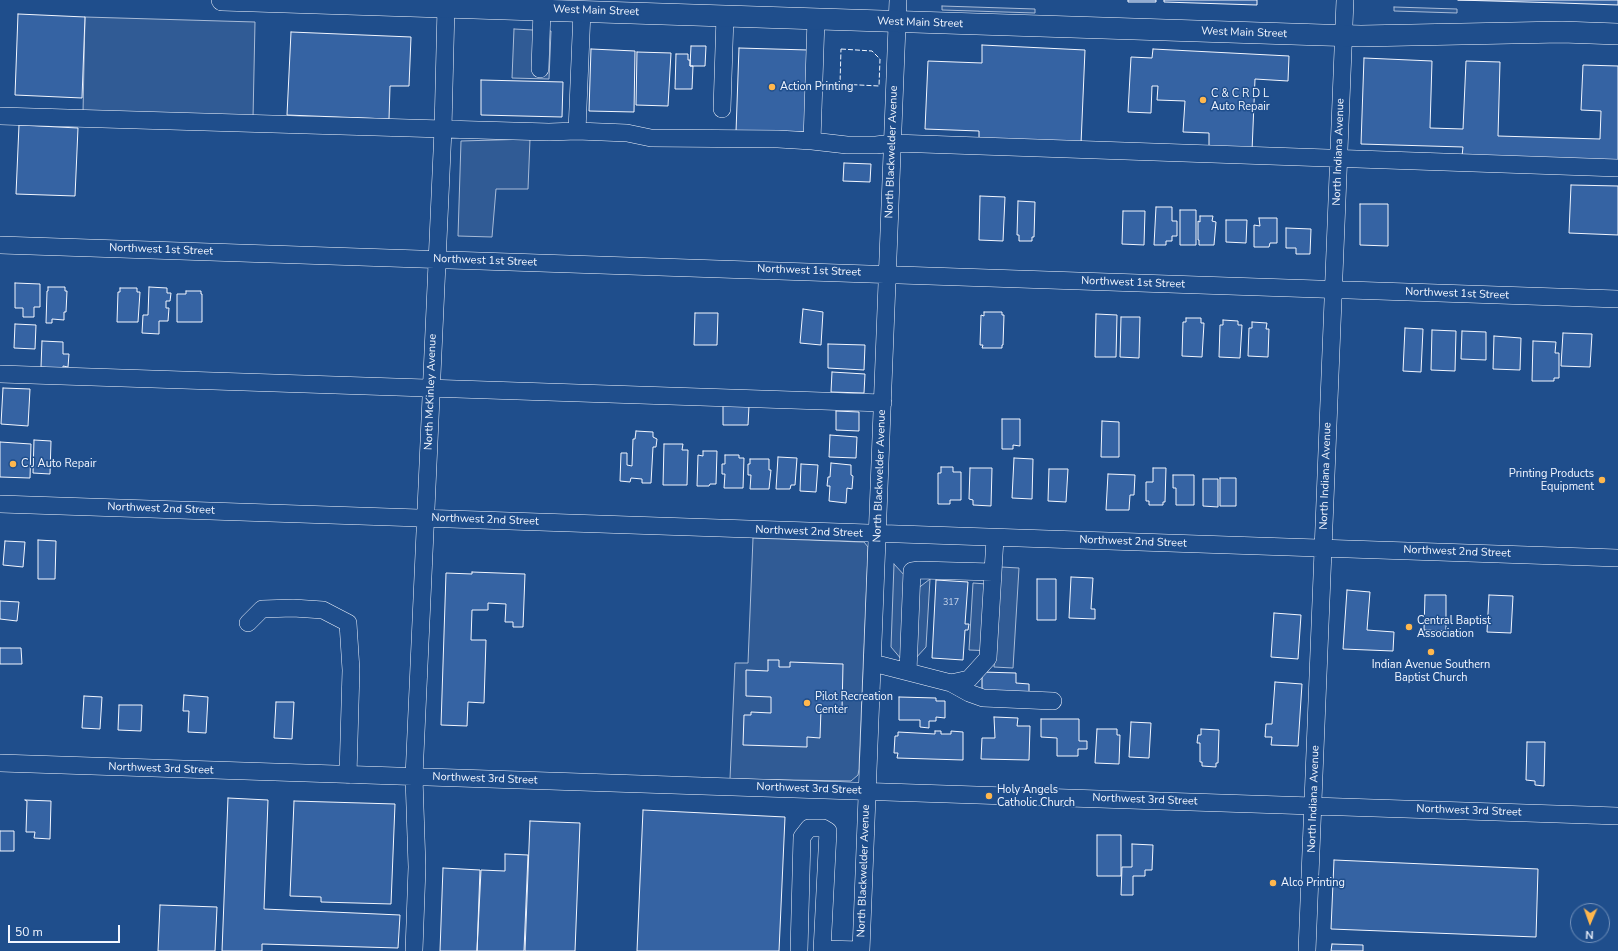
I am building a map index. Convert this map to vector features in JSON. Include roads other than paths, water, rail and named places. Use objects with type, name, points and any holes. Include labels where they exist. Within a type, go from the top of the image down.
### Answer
[{"type":"main road","name":"West Main Street","points":[[222,0],[325,2],[542,10],[574,7],[725,16],[1344,36],[1562,32],[1618,34]]},
{"type":"street","name":"North Blackwelder Avenue","points":[[861,951],[898,0]]},
{"type":"street","name":"North Indiana Avenue","points":[[1307,951],[1314,806],[1345,0]]},
{"type":"street","name":"North McKinley Avenue","points":[[414,951],[417,867],[414,777],[443,129],[446,7]]},
{"type":"street","points":[[574,7],[577,131]]},
{"type":"street","points":[[540,69],[542,10]]},
{"type":"street","points":[[722,109],[725,16]]},
{"type":"street","points":[[812,141],[816,19]]},
{"type":"street","points":[[0,116],[549,132],[577,131],[627,133],[651,138],[812,141],[847,145],[876,145],[892,143],[1618,168]]},
{"type":"street","name":"Northwest 1st Street","points":[[0,245],[1618,299]]},
{"type":"street","points":[[0,374],[883,403]]},
{"type":"street","name":"Northwest 2nd Street","points":[[0,504],[1618,558]]},
{"type":"street","points":[[951,683],[969,679],[988,658],[995,538]]},
{"type":"street","points":[[908,672],[912,571],[993,572]]},
{"type":"street","points":[[248,623],[262,609],[293,608],[323,610],[348,623],[351,670],[348,775]]},
{"type":"street","points":[[872,663],[951,683],[969,693],[983,698],[1053,701]]},
{"type":"street","name":"Northwest 3rd Street","points":[[0,763],[1618,816]]},
{"type":"street","points":[[799,951],[802,837],[808,828],[822,828],[828,831],[822,950],[861,951]]},
{"type":"place","name":"Action Printing","points":[[772,87]]},
{"type":"place","name":"C & C R D L Auto Repair","points":[[1203,100]]},
{"type":"place","name":"C J Auto Repair","points":[[13,464]]},
{"type":"place","name":"Printing Products Equipment","points":[[1602,480]]},
{"type":"place","name":"Central Baptist Association","points":[[1409,627]]},
{"type":"place","name":"Indian Avenue Southern Baptist Church","points":[[1431,652]]},
{"type":"place","name":"Pilot Recreation Center","points":[[807,703]]},
{"type":"place","name":"Holy Angels Catholic Church","points":[[989,796]]},
{"type":"place","name":"Alco Printing","points":[[1273,883]]}]
